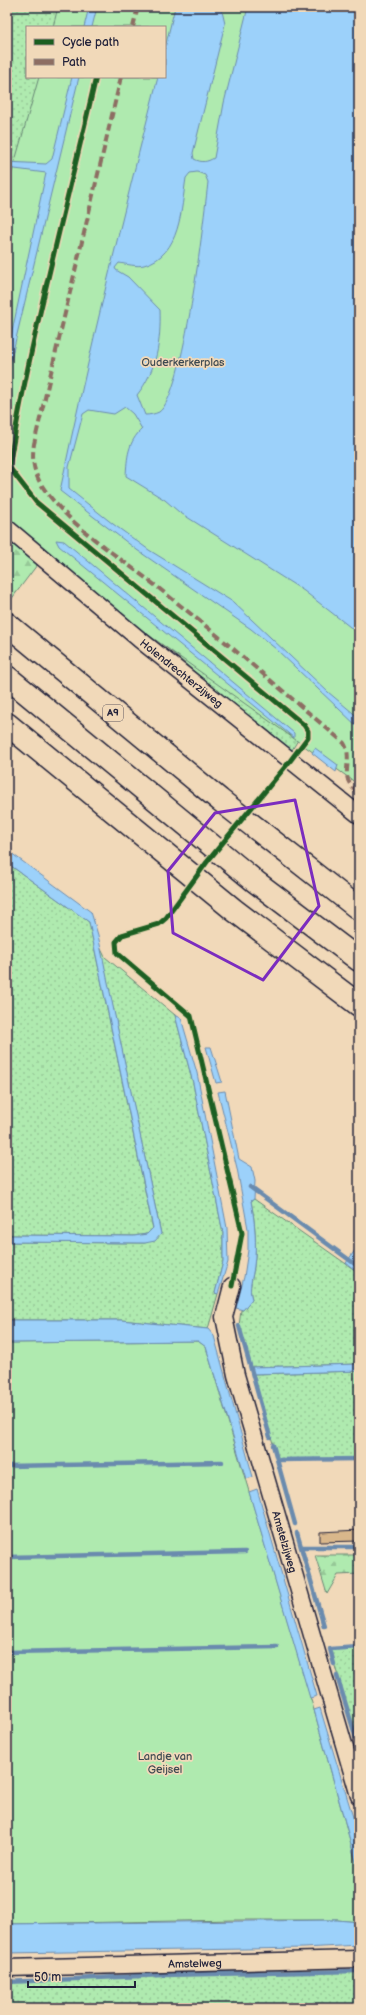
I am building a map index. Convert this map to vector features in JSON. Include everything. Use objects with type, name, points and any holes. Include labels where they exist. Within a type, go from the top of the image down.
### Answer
[{"type":"highway","name":"A9","points":[[7,624],[220,800],[359,909]]},
{"type":"highway","points":[[7,677],[256,882],[359,960]]},
{"type":"highway","points":[[7,724],[234,910],[359,1005]]},
{"type":"street","name":"Holendrechterzijweg","points":[[7,528],[139,639],[359,815]]},
{"type":"street","name":"Amstelzijweg","points":[[232,1286],[224,1317],[236,1375],[359,1796]]},
{"type":"street","name":"Amstelweg","points":[[7,1968],[359,1959]]},
{"type":"highlighted area","points":[[295,800],[319,906],[263,980],[173,933],[168,871],[215,813]]},
{"type":"green space","points":[[7,7],[110,7],[105,26],[26,26],[26,78],[93,78],[7,444]]},
{"type":"green space","name":"Ouderkerkerplas","points":[[58,7],[359,7],[359,785],[7,534],[7,189],[39,78],[166,78],[166,26],[53,26]]},
{"type":"green space","points":[[7,532],[40,561],[10,601],[7,598]]},
{"type":"green space","points":[[62,559],[298,740],[292,750],[214,688]]},
{"type":"green space","points":[[7,863],[89,922],[153,1229],[147,1234],[134,1236],[7,1235]]},
{"type":"green space","points":[[100,947],[105,957],[175,1015],[193,1083],[223,1233],[223,1262],[215,1293],[218,1294],[208,1329],[121,1320],[7,1320],[7,1242],[145,1243],[161,1234]]},
{"type":"green space","points":[[254,1199],[359,1273],[359,1364],[251,1367],[239,1326],[241,1310],[243,1310],[252,1299],[251,1287],[255,1258],[255,1241],[251,1201]]},
{"type":"green space","name":"Landje van Geijsel","points":[[198,1341],[206,1347],[314,1710],[359,1873],[359,1922],[337,1920],[236,1920],[7,1924],[7,1343]]},
{"type":"green space","points":[[359,1371],[359,1459],[278,1460],[252,1374]]},
{"type":"green space","points":[[315,1555],[359,1555],[359,1574],[338,1575],[327,1594]]},
{"type":"green space","points":[[359,1647],[359,1748],[330,1649]]},
{"type":"green space","points":[[359,1971],[359,2008],[7,2008],[7,1982],[163,1975]]},
{"type":"water","points":[[89,7],[97,7],[92,26],[84,26]]},
{"type":"water","name":"Ouderkerkerplas","points":[[175,7],[221,7],[225,24],[193,153],[194,159],[207,161],[214,158],[224,103],[248,7],[359,7],[359,634],[304,591],[179,512],[165,500],[126,476],[129,450],[137,434],[142,429],[133,414],[125,407],[114,414],[89,410],[83,414],[69,467],[69,489],[149,550],[233,602],[328,692],[359,718],[359,728],[276,649],[251,629],[137,550],[60,491],[119,232],[158,78],[166,78],[166,44]],"holes":[[[197,172],[205,175],[208,182],[197,267],[177,374],[168,399],[159,412],[145,415],[137,395],[149,376],[156,355],[160,333],[160,310],[128,277],[115,268],[119,263],[141,266],[156,260],[165,252],[177,229],[186,178],[190,173]]]},
{"type":"water","points":[[72,78],[79,78],[7,376],[7,355],[46,173],[7,168],[7,162],[46,164],[52,159]]},
{"type":"water","points":[[56,540],[64,541],[294,733],[294,738],[59,546]]},
{"type":"water","points":[[315,748],[338,765],[336,772],[312,753]]},
{"type":"water","points":[[7,850],[91,912],[98,935],[161,1234],[155,1241],[145,1243],[7,1242],[7,1235],[134,1236],[147,1234],[153,1228],[89,922],[7,863]]},
{"type":"water","points":[[175,1015],[181,1018],[197,1073],[227,1228],[228,1262],[218,1294],[215,1293],[223,1262],[223,1233],[193,1083]]},
{"type":"water","points":[[206,1047],[211,1047],[222,1082],[216,1083]]},
{"type":"water","points":[[225,1091],[239,1159],[252,1167],[255,1181],[254,1199],[251,1201],[255,1241],[255,1258],[251,1287],[252,1299],[243,1310],[236,1308],[244,1277],[248,1250],[248,1229],[237,1168],[218,1092]]},
{"type":"water","points":[[359,1246],[359,1273],[346,1263]]},
{"type":"water","points":[[7,1320],[121,1320],[208,1329],[214,1336],[253,1477],[246,1479],[206,1347],[198,1341],[7,1343]]},
{"type":"water","points":[[359,1364],[359,1371],[252,1374],[251,1367]]},
{"type":"water","points":[[257,1489],[317,1696],[310,1698],[249,1492]]},
{"type":"water","points":[[320,1708],[359,1837],[359,1873],[314,1710]]},
{"type":"water","points":[[337,1920],[359,1922],[359,1945],[304,1948],[7,1953],[7,1924]]},
{"type":"building","points":[[359,1530],[359,1541],[320,1542],[320,1532]]},
{"type":"waterway","points":[[250,1187],[359,1267]]},
{"type":"waterway","points":[[239,1326],[270,1437]]},
{"type":"waterway","points":[[273,1445],[295,1524]]},
{"type":"waterway","points":[[278,1460],[359,1459]]},
{"type":"waterway","points":[[7,1466],[222,1462]]},
{"type":"waterway","points":[[297,1533],[324,1626]]},
{"type":"waterway","points":[[301,1547],[359,1547]]},
{"type":"waterway","points":[[7,1557],[245,1552]]},
{"type":"waterway","points":[[7,1652],[277,1647]]},
{"type":"waterway","points":[[334,1664],[330,1649],[359,1647]]},
{"type":"waterway","points":[[337,1676],[357,1741]]},
{"type":"waterway","points":[[359,1741],[357,1741],[359,1748]]},
{"type":"waterway","points":[[7,1982],[163,1975],[359,1971]]},
{"type":"marked path","points":[[133,26],[138,7]]},
{"type":"marked path","points":[[121,78],[34,444],[33,458],[35,470],[40,482],[59,508],[86,533],[207,627],[344,743],[348,754],[348,779],[352,787],[359,794]]},
{"type":"cycle path","points":[[96,78],[38,320],[9,467],[36,502],[304,725],[308,731],[308,737],[290,761],[207,862],[166,918],[159,924],[122,935],[116,942],[117,953],[191,1016],[242,1233],[232,1286]]}]
